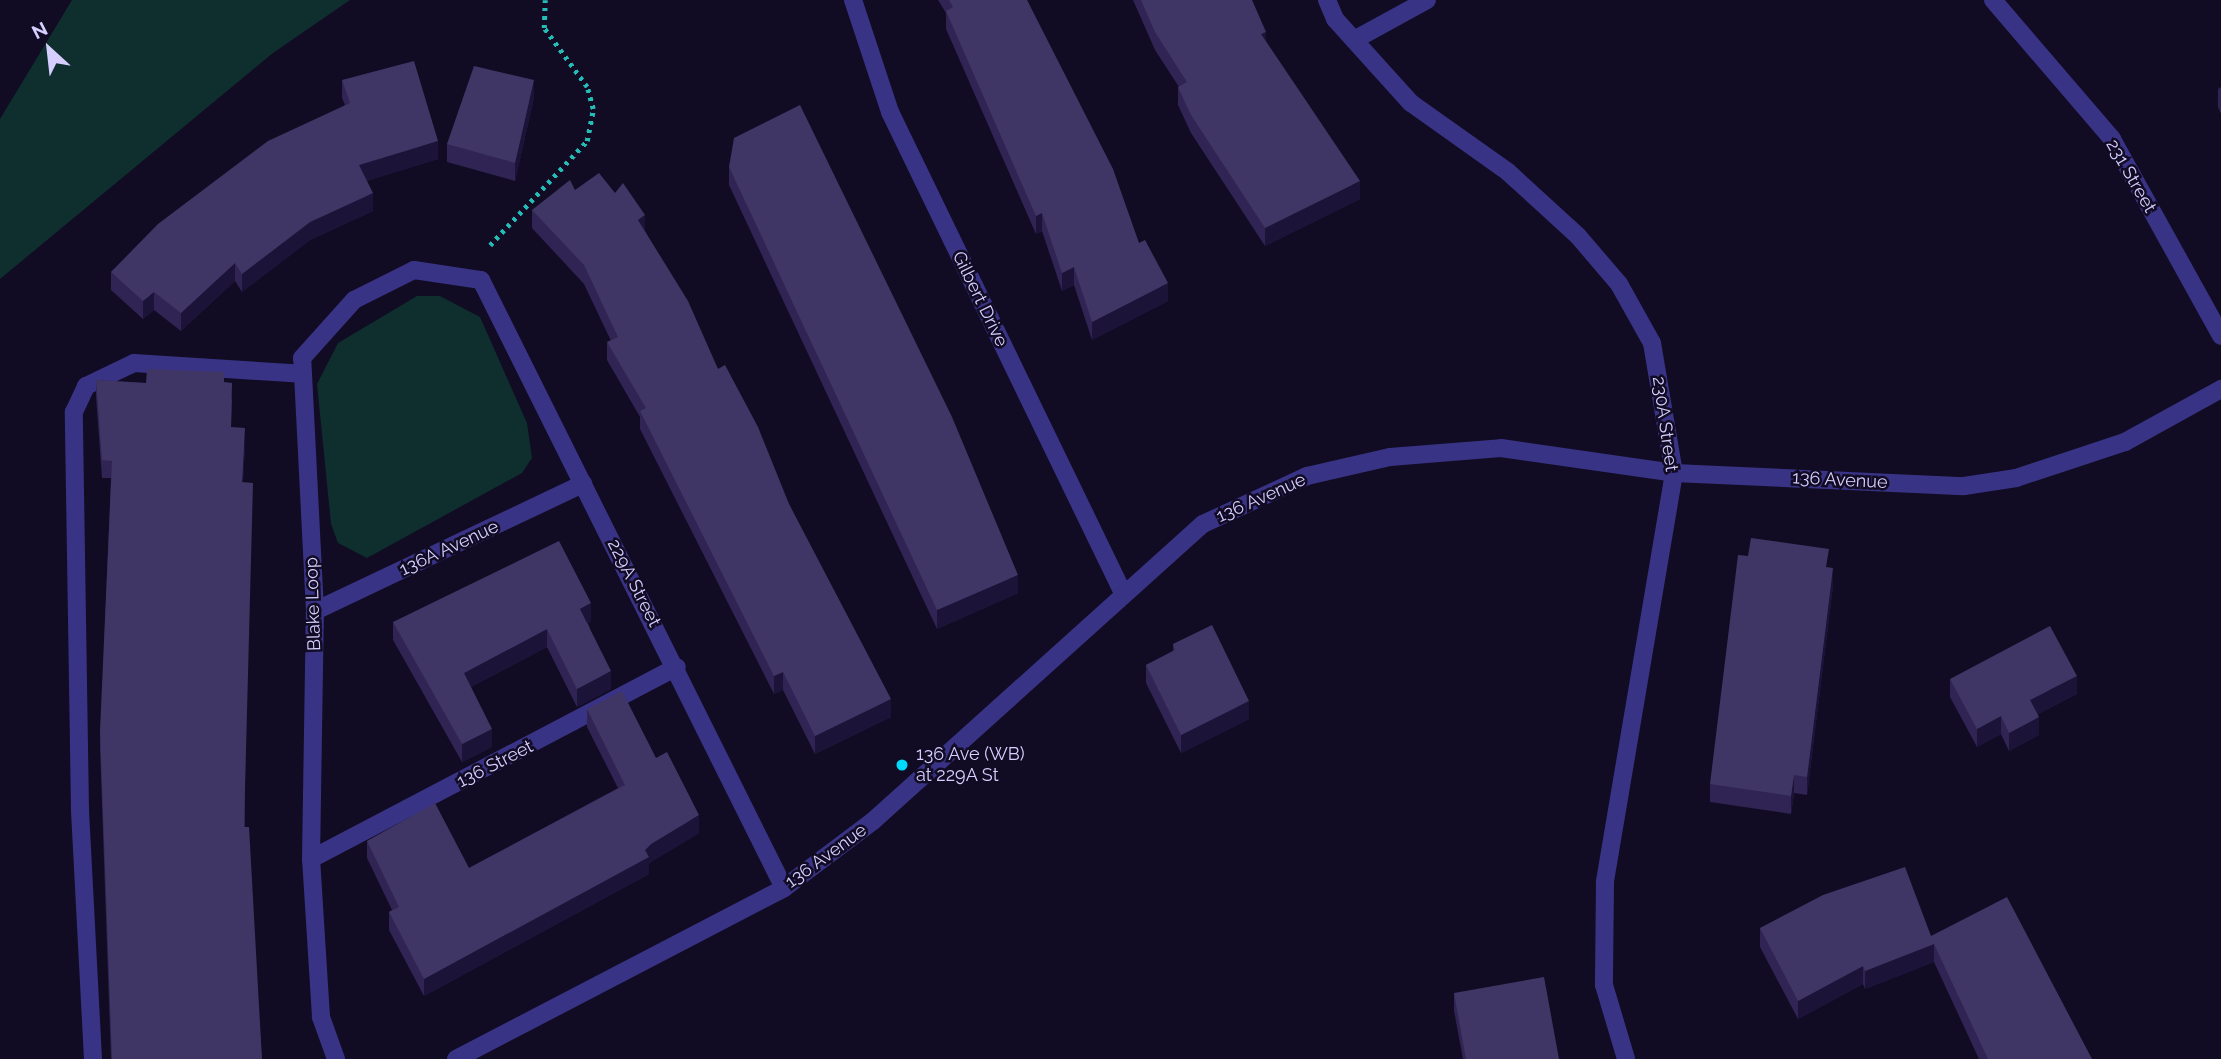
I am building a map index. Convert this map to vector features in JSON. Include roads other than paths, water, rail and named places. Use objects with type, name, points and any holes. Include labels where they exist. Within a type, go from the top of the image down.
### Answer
[{"type":"street","name":"Gilbert Drive","points":[[853,0],[890,112],[1123,593]]},
{"type":"street","name":"230A Street","points":[[1327,0],[1354,40],[1411,103],[1508,172],[1619,284],[1652,343],[1674,473],[1605,882],[1604,985],[1626,1059]]},
{"type":"street","points":[[1354,40],[1427,0]]},
{"type":"street","name":"231 Street","points":[[1993,0],[2112,139],[2221,336]]},
{"type":"street","name":"Blake Loop","points":[[336,1059],[321,1017],[312,859],[315,611],[302,358],[354,300],[414,270],[481,280]]},
{"type":"street","name":"229A Street","points":[[481,280],[677,667],[784,888]]},
{"type":"street","points":[[93,1059],[80,810],[74,412],[86,386],[134,363],[302,374]]},
{"type":"street","name":"136 Avenue","points":[[456,1059],[784,888],[873,821],[1123,593],[1203,524],[1307,476],[1390,457],[1501,448],[1674,473],[1964,486],[2017,478],[2125,442],[2221,388]]},
{"type":"street","name":"136A Avenue","points":[[315,611],[583,484]]},
{"type":"street","name":"136 Street","points":[[312,859],[677,667]]},
{"type":"place","name":"136 Ave (WB) at 229A St","points":[[902,765]]}]
